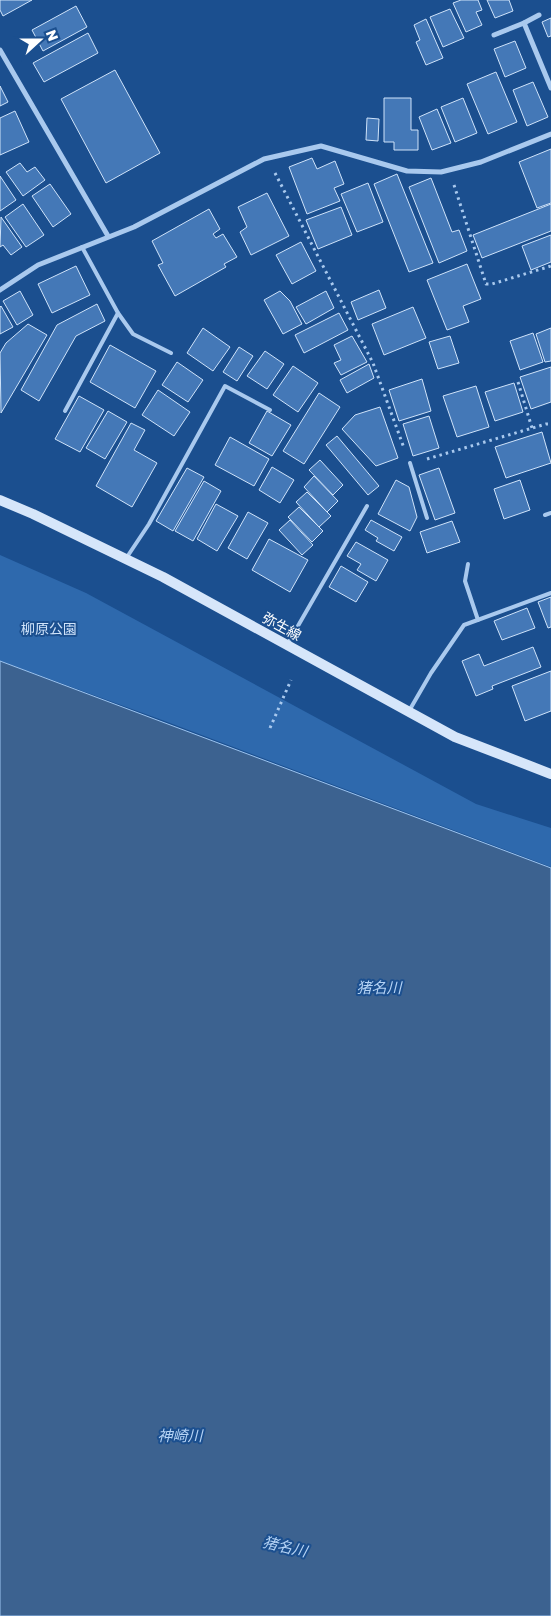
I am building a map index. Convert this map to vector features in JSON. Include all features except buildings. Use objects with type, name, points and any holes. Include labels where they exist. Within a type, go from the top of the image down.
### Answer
[{"type":"street","points":[[494,35],[539,15]]},
{"type":"street","points":[[524,23],[551,88]]},
{"type":"street","points":[[0,50],[108,236]]},
{"type":"street","points":[[0,290],[38,265],[134,227],[264,159],[321,146],[407,171],[450,171],[481,162],[551,134]]},
{"type":"street","name":"弥生線","points":[[0,500],[163,577],[455,737],[551,774]]},
{"type":"lane","points":[[82,247],[118,313],[134,334],[171,353]]},
{"type":"lane","points":[[65,411],[118,313]]},
{"type":"lane","points":[[126,559],[148,524],[225,386],[270,410]]},
{"type":"lane","points":[[410,463],[427,518]]},
{"type":"lane","points":[[287,645],[367,506]]},
{"type":"lane","points":[[545,515],[551,513]]},
{"type":"lane","points":[[468,564],[465,580],[478,620]]},
{"type":"lane","points":[[409,712],[431,673],[464,625],[551,593]]},
{"type":"path","points":[[264,159],[276,174],[373,363],[410,463],[551,424]]},
{"type":"path","points":[[450,171],[486,284],[492,284],[551,266]]},
{"type":"path","points":[[518,382],[532,428]]},
{"type":"path","points":[[270,728],[291,680]]},
{"type":"green space","name":"柳原公園","points":[[0,555],[86,593],[476,804],[551,828],[551,867],[0,661]]},
{"type":"water","points":[[0,661],[551,868],[551,1616],[0,1616]]},
{"type":"water label","name":"猪名川","points":[[379,987]]},
{"type":"water label","name":"神崎川","points":[[180,1435]]},
{"type":"water label","name":"猪名川","points":[[285,1546]]}]
